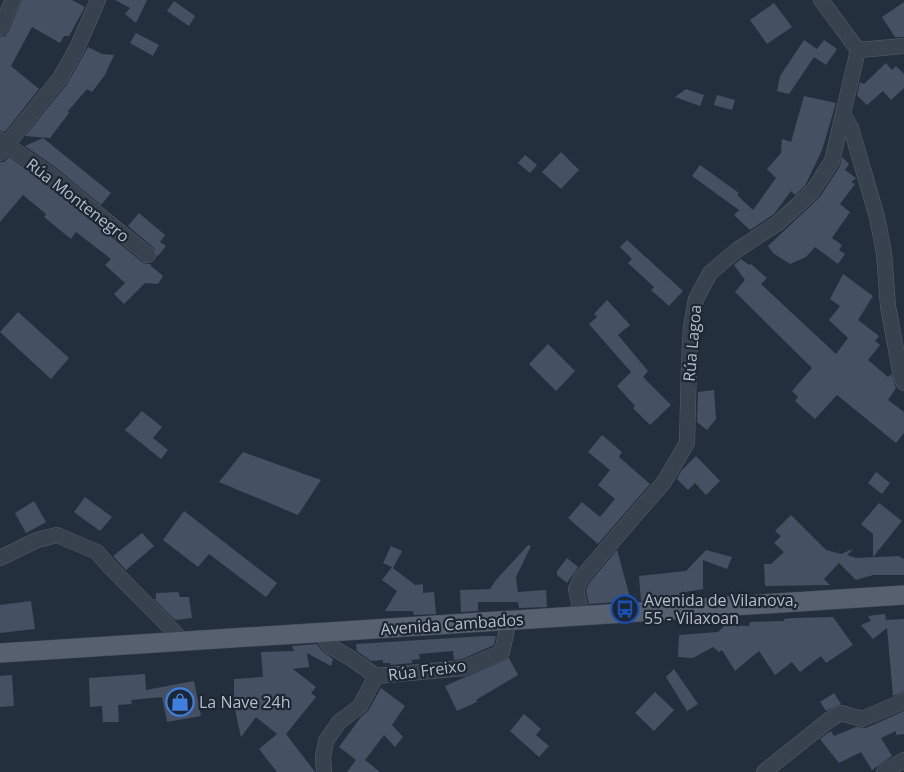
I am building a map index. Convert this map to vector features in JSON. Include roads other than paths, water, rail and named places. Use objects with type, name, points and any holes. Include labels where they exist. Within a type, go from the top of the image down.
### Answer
[{"type":"main road","name":"Avenida Cambados","points":[[0,653],[904,596]]},
{"type":"street","points":[[0,28],[13,0]]},
{"type":"street","points":[[3,146],[60,78],[77,48],[98,0]]},
{"type":"street","points":[[821,0],[858,50],[904,46]]},
{"type":"street","name":"Rúa Lagoa","points":[[582,616],[576,589],[582,578],[664,482],[687,443],[691,327],[696,299],[710,273],[736,250],[778,223],[812,192],[832,161],[858,50]]},
{"type":"street","points":[[844,114],[851,128],[877,217],[884,253],[888,306],[903,379]]},
{"type":"street","name":"Rúa Montenegro","points":[[3,146],[49,174],[148,255]]},
{"type":"street","points":[[0,558],[37,540],[57,535],[98,552],[183,642]]},
{"type":"street","name":"Rúa Freixo","points":[[320,632],[330,646],[376,676],[464,668],[502,652],[509,620]]},
{"type":"street","name":"Rúa Freixo","points":[[324,772],[323,757],[326,741],[339,722],[360,706],[376,676]]},
{"type":"street","points":[[764,772],[829,720],[841,713],[862,720],[904,701]]},
{"type":"street","points":[[884,772],[904,760]]},
{"type":"place","name":"Avenida de Vilanova, 55 - Vilaxoan","points":[[625,609]]},
{"type":"place","name":"La Nave 24h","points":[[180,702]]}]
